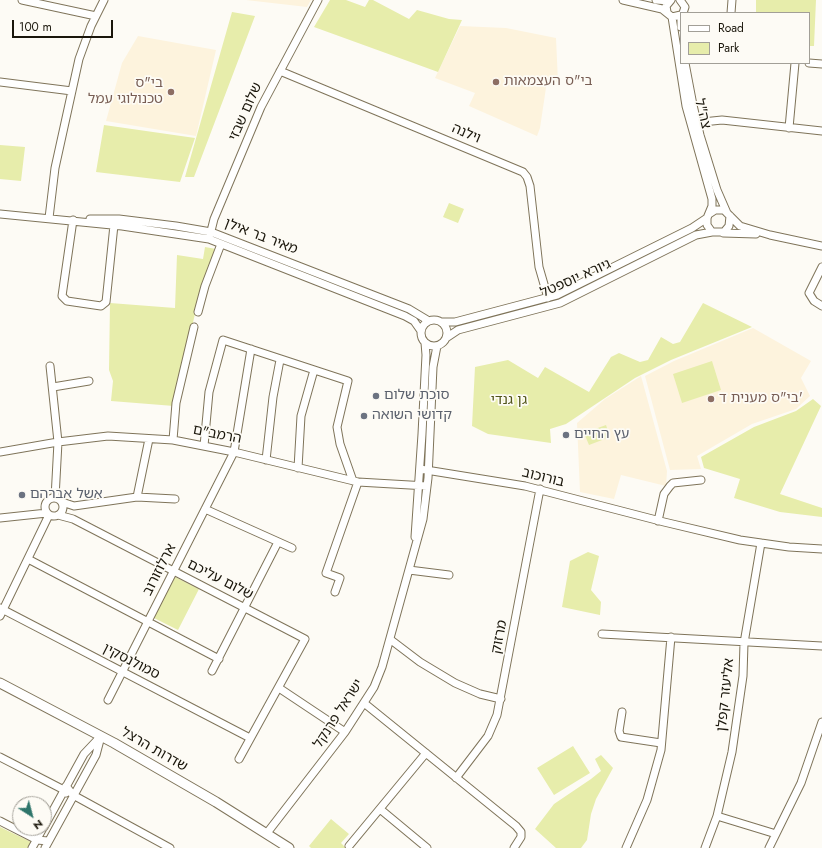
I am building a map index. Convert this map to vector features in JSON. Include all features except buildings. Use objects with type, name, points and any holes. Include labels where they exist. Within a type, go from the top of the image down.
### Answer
[{"type":"main road","name":"שדרות הרצל","points":[[0,683],[101,736],[267,833],[289,848]]},
{"type":"street","points":[[22,0],[96,16]]},
{"type":"street","points":[[49,218],[55,168],[79,59],[104,0]]},
{"type":"street","name":"שלום שבזי","points":[[210,236],[214,219],[261,107],[318,0]]},
{"type":"street","points":[[623,0],[670,14],[680,15]]},
{"type":"street","points":[[656,0],[670,0]]},
{"type":"street","name":"צה\"ל","points":[[670,0],[666,6],[670,14],[680,74],[711,192],[712,206],[708,216]]},
{"type":"street","points":[[680,0],[685,7],[683,12]]},
{"type":"street","points":[[731,12],[732,0]]},
{"type":"street","points":[[810,63],[822,64]]},
{"type":"street","name":"צה\"ל","points":[[686,64],[694,123],[717,190],[728,214]]},
{"type":"street","points":[[789,128],[795,64]]},
{"type":"street","name":"וילנה","points":[[280,71],[523,172],[527,177],[530,186],[539,267],[548,298]]},
{"type":"street","points":[[0,82],[72,91]]},
{"type":"street","points":[[694,123],[722,120],[822,131]]},
{"type":"street","points":[[715,210],[724,210],[728,214],[730,226],[724,232],[716,232],[707,225],[708,216],[715,210]]},
{"type":"street","name":"מאיר בר אילן","points":[[0,214],[73,220],[210,236],[221,244],[405,316],[414,321],[421,331]]},
{"type":"street","name":"גיורא יוספטל","points":[[728,214],[740,226],[770,235],[822,246]]},
{"type":"street","name":"גיורא יוספטל","points":[[441,322],[455,322],[548,298],[594,278],[692,228],[708,216]]},
{"type":"street","name":"מאיר בר אילן","points":[[73,220],[119,219],[176,226],[210,236],[409,309],[429,321]]},
{"type":"street","points":[[73,220],[62,296],[67,301],[101,306],[106,302],[114,225]]},
{"type":"street","name":"גיורא יוספטל","points":[[446,338],[458,330],[546,308],[696,235],[716,232],[770,235]]},
{"type":"street","points":[[198,312],[205,286],[221,244]]},
{"type":"street","points":[[822,267],[809,293],[814,301],[822,306]]},
{"type":"street","points":[[433,320],[441,322],[446,329],[446,338],[437,346],[428,345],[422,339],[422,327],[429,321],[433,320]]},
{"type":"street","points":[[173,440],[176,403],[194,327]]},
{"type":"street","points":[[204,446],[209,392],[223,340],[280,360],[348,381],[337,428],[340,444],[356,482],[326,573],[340,578],[335,592]]},
{"type":"street","name":"ישראל פרנקל","points":[[414,548],[420,469],[426,355],[425,343]]},
{"type":"street","name":"ישראל פרנקל","points":[[267,833],[345,732],[364,703],[374,687],[391,640],[414,548],[423,519],[427,486],[433,367],[437,346]]},
{"type":"street","name":"ארלוזורוב","points":[[108,700],[234,452],[251,349]]},
{"type":"street","points":[[266,460],[273,397],[280,360]]},
{"type":"street","points":[[0,518],[32,514],[58,515],[63,508],[58,500],[58,442],[50,366]]},
{"type":"street","points":[[298,468],[300,416],[314,370]]},
{"type":"street","points":[[53,387],[89,381]]},
{"type":"street","name":"הרמב\"ם","points":[[0,452],[58,442],[108,436],[173,440],[234,452],[356,482],[427,486]]},
{"type":"street","points":[[137,497],[149,439]]},
{"type":"street","name":"בורוכוב","points":[[420,469],[540,489],[658,521],[761,543],[822,549]]},
{"type":"street","points":[[658,521],[664,494],[670,486],[674,483],[701,480]]},
{"type":"street","name":"מרזוק","points":[[456,778],[488,736],[494,725],[502,699],[540,489]]},
{"type":"street","points":[[1,611],[43,528],[48,514],[45,507],[47,502],[58,500],[74,506],[137,497],[175,499]]},
{"type":"street","points":[[205,509],[292,548]]},
{"type":"street","points":[[32,514],[37,518],[43,528]]},
{"type":"street","name":"שלום עליכם","points":[[58,515],[73,519],[305,639],[279,688]]},
{"type":"street","points":[[212,671],[278,542]]},
{"type":"street","name":"אליעזר קפלן","points":[[705,848],[717,816],[732,752],[743,676],[744,643],[761,543]]},
{"type":"street","points":[[28,559],[219,658]]},
{"type":"street","points":[[409,570],[449,575]]},
{"type":"street","name":"סמולנסקין","points":[[1,611],[250,738]]},
{"type":"street","points":[[602,634],[671,637],[744,643],[822,646]]},
{"type":"street","points":[[626,848],[647,800],[658,764],[662,743],[671,637]]},
{"type":"street","points":[[391,640],[420,662],[455,683],[480,694],[502,699]]},
{"type":"street","points":[[239,759],[279,688],[345,732]]},
{"type":"street","points":[[364,703],[521,832],[522,838],[514,848]]},
{"type":"street","points":[[622,712],[619,731],[621,737],[662,743]]},
{"type":"street","points":[[769,848],[803,776],[822,722]]},
{"type":"street","points":[[52,812],[84,754],[101,736]]},
{"type":"street","points":[[0,822],[35,844],[48,846],[72,797],[96,754],[101,736]]},
{"type":"street","points":[[349,846],[426,753]]},
{"type":"street","points":[[0,757],[65,788],[72,797],[170,848]]},
{"type":"street","points":[[380,808],[427,848]]},
{"type":"street","points":[[717,816],[776,834]]},
{"type":"shaded area","points":[[246,0],[311,0],[307,7]]},
{"type":"shaded area","name":"בי\"ס העצמאות","points":[[460,26],[506,28],[556,38],[558,82],[547,81],[540,128],[537,136],[469,106],[475,93],[435,78]]},
{"type":"shaded area","points":[[138,36],[216,50],[196,136],[106,121],[122,63]]},
{"type":"shaded area","points":[[753,328],[811,361],[801,378],[810,396],[796,409],[752,424],[697,456],[701,469],[670,470],[645,376],[674,361]]},
{"type":"shaded area","points":[[641,376],[667,471],[666,486],[621,475],[614,499],[580,492],[577,423],[605,399]]},
{"type":"green space","points":[[330,0],[346,0],[365,7],[369,0],[373,0],[409,19],[417,10],[449,19],[462,20],[438,72],[314,27]]},
{"type":"green space","points":[[756,0],[816,0],[814,46],[810,46],[810,12],[756,12]]},
{"type":"green space","points":[[232,12],[255,16],[194,177],[185,177]]},
{"type":"green space","points":[[104,125],[195,138],[180,182],[96,172]]},
{"type":"green space","points":[[0,145],[25,147],[21,181],[0,179]]},
{"type":"green space","points":[[449,203],[464,209],[458,223],[443,217]]},
{"type":"green space","points":[[205,247],[216,249],[197,305],[174,406],[111,401],[113,381],[109,370],[110,303],[175,308],[177,255],[203,259]]},
{"type":"green space","name":"גן גנדי","points":[[703,303],[752,327],[671,360],[635,378],[566,424],[550,429],[551,443],[488,434],[472,426],[475,367],[508,360],[538,378],[545,367],[589,392],[611,357],[619,353],[640,362],[648,360],[661,337],[673,344],[680,342]]},
{"type":"green space","points":[[712,361],[721,390],[682,403],[673,374]]},
{"type":"green space","points":[[813,399],[821,406],[780,494],[822,508],[822,517],[780,512],[734,498],[740,479],[704,468],[701,457],[754,427],[796,411]]},
{"type":"green space","points":[[606,425],[610,437],[589,445],[584,433]]},
{"type":"green space","points":[[588,552],[599,556],[591,590],[601,602],[600,615],[562,607],[570,561]]},
{"type":"green space","points":[[175,577],[199,589],[178,630],[154,618]]},
{"type":"green space","points":[[573,746],[590,773],[554,795],[537,768]]},
{"type":"green space","points":[[601,755],[613,768],[596,799],[591,814],[587,840],[581,848],[556,848],[535,829],[554,804],[601,771],[595,759]]},
{"type":"green space","points":[[331,819],[349,834],[341,843],[346,848],[311,848],[309,846]]},
{"type":"green space","points":[[0,827],[12,833],[12,836],[19,836],[31,842],[28,848],[0,848]]},
{"type":"place","name":"בי\"ס העצמאות","points":[[496,82]]},
{"type":"place","name":"בי\"ס טכנולוגי עמל","points":[[171,92]]},
{"type":"place","name":"סוכת שלום","points":[[376,396]]},
{"type":"place","name":"בי\"ס מענית ד'","points":[[711,399]]},
{"type":"place","name":"קדושי השואה","points":[[364,416]]},
{"type":"place","name":"עץ החיים","points":[[566,435]]},
{"type":"place","name":"אשל אברהם","points":[[22,495]]}]
